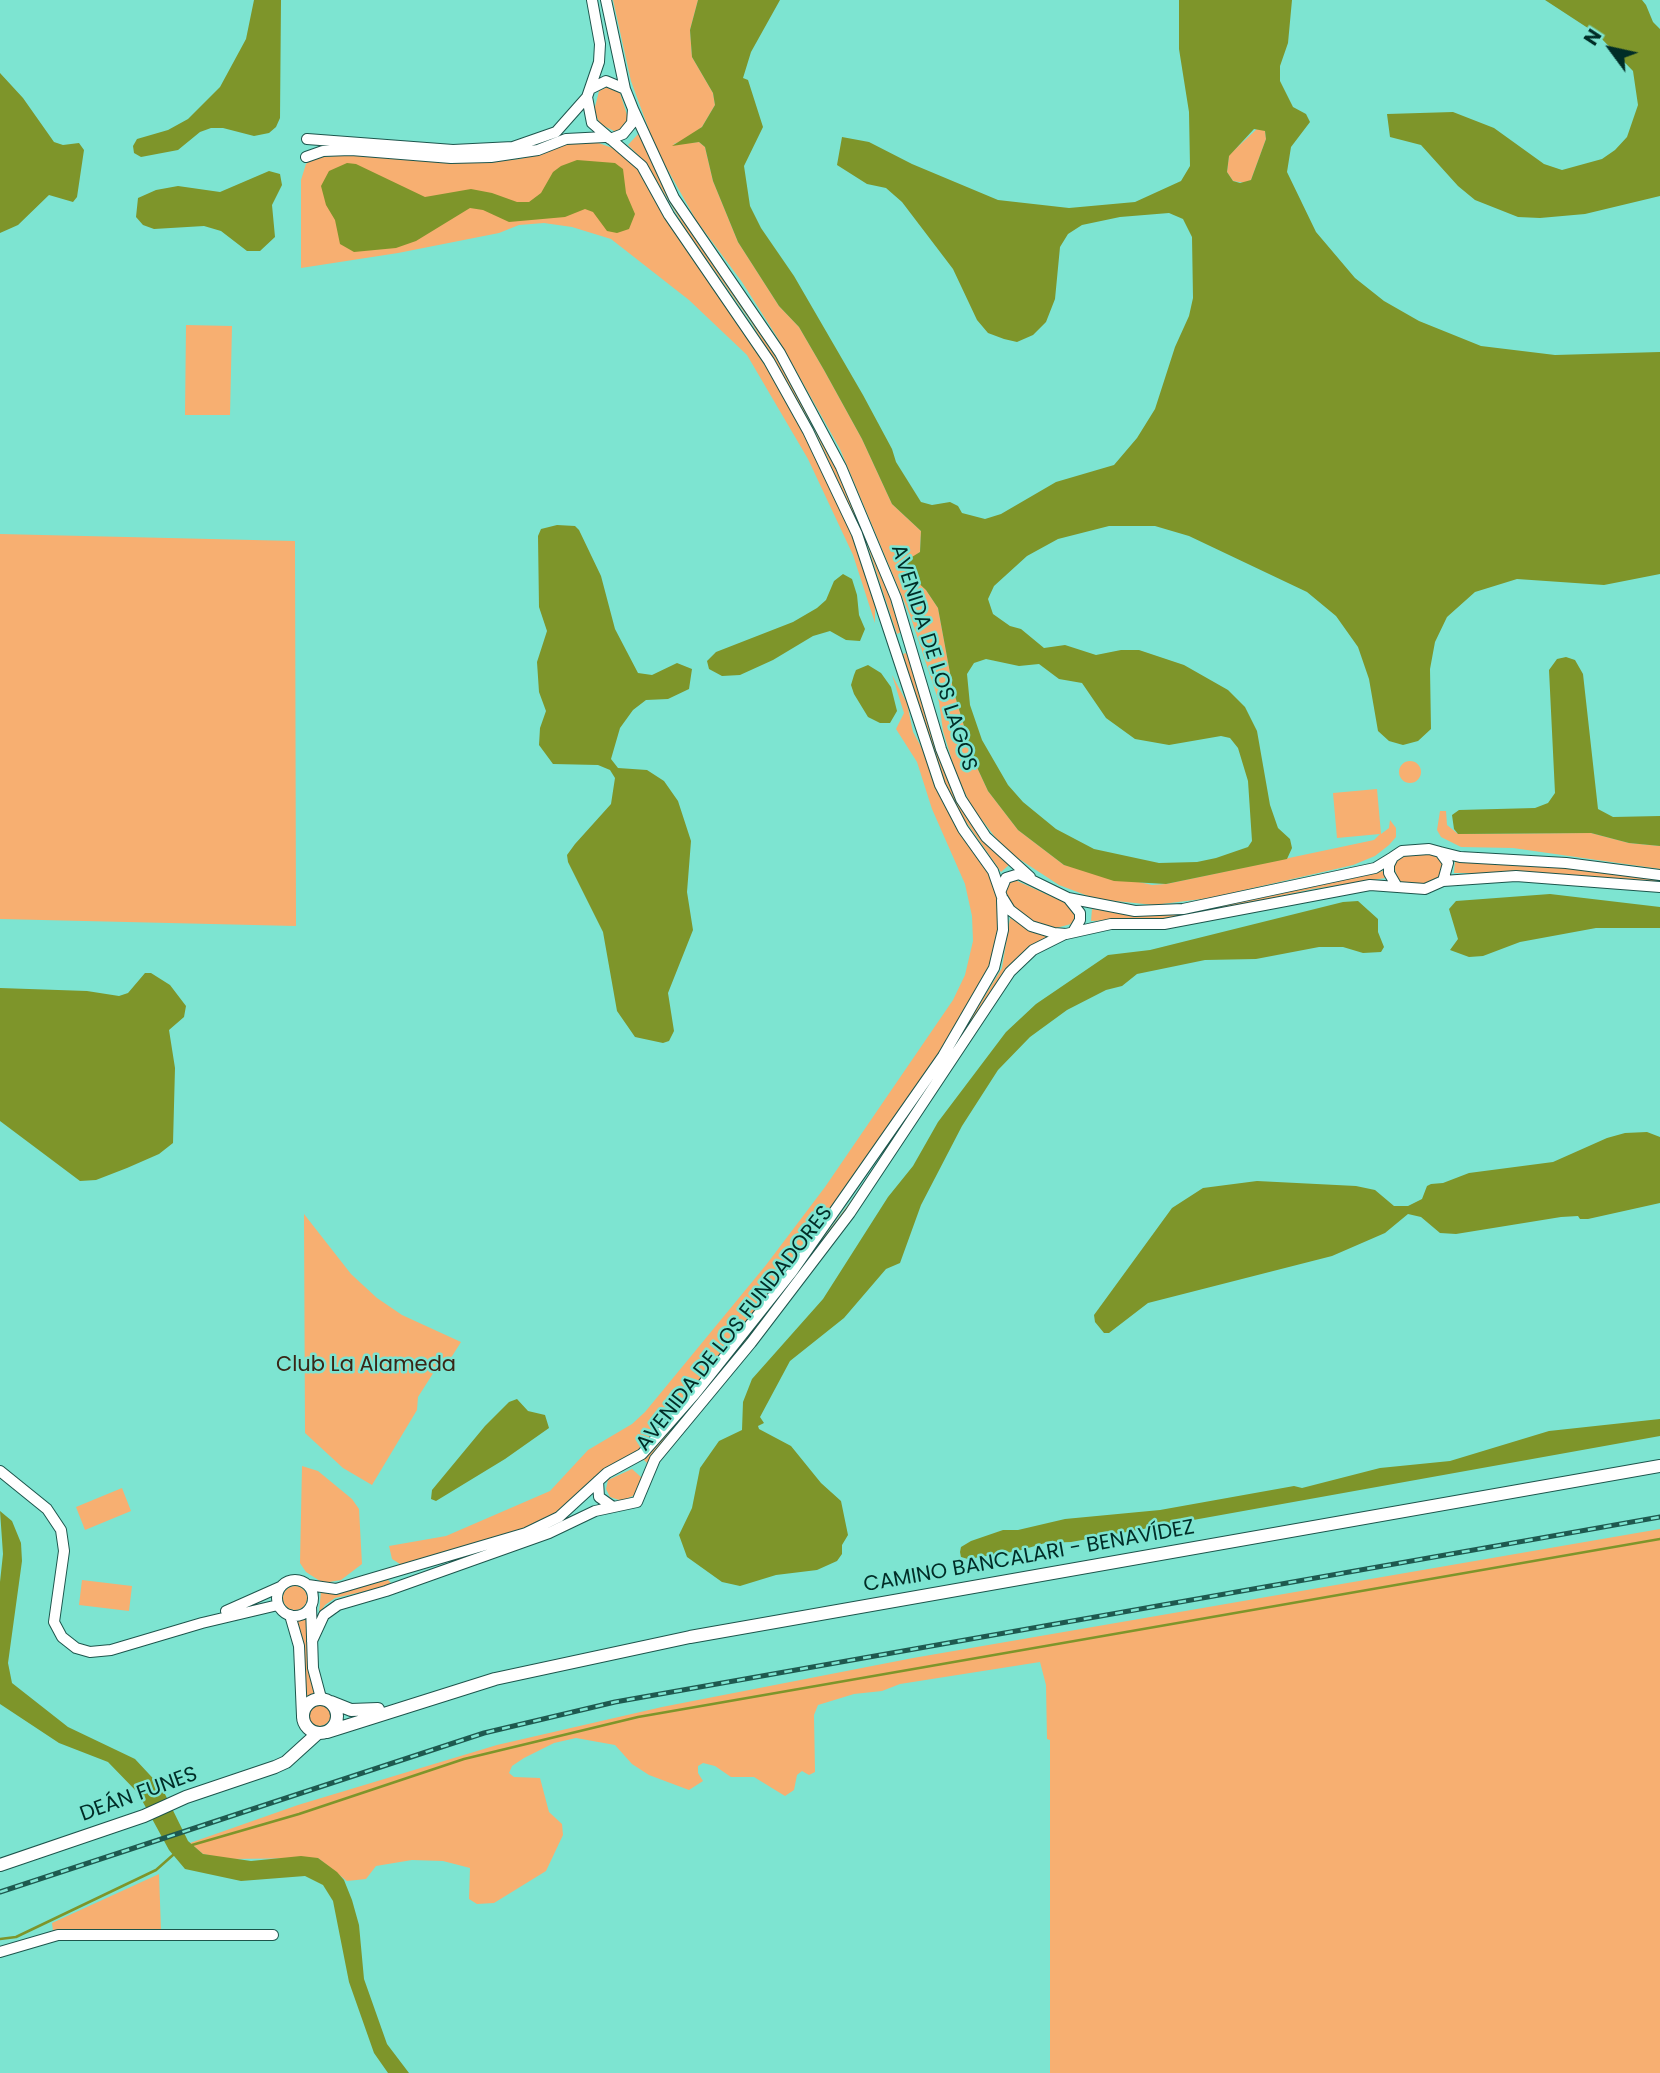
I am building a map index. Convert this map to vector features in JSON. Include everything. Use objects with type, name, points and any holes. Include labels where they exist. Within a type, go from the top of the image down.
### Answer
[{"type":"main road","name":"CAMINO BANCALARI - BENAVÍDEZ","points":[[323,1732],[495,1679],[690,1637],[1660,1466]]},
{"type":"main road","name":"CAMINO BANCALARI - BENAVÍDEZ","points":[[325,1700],[344,1709],[359,1711],[409,1704]]},
{"type":"main road","points":[[289,1759],[302,1742],[303,1720],[306,1705],[325,1700],[335,1709],[337,1719],[323,1732],[303,1720]]},
{"type":"main road","name":"DEÁN FUNES","points":[[0,1865],[144,1816],[177,1801],[275,1767],[323,1732]]},
{"type":"street","points":[[592,0],[600,44],[599,62],[589,92],[589,116],[607,138]]},
{"type":"street","points":[[306,157],[323,151],[351,150],[451,158],[491,158],[538,150],[569,139],[607,138],[629,129],[633,110],[625,89],[606,0]]},
{"type":"street","points":[[307,139],[453,150],[513,147],[556,132],[589,92],[606,80],[625,89]]},
{"type":"street","name":"AVENIDA DE LOS LAGOS","points":[[633,110],[674,198],[780,353],[841,467],[896,597],[942,749],[961,799],[986,837],[1030,877],[1068,898]]},
{"type":"street","name":"AVENIDA DE LOS LAGOS","points":[[607,138],[642,166],[669,215],[769,361],[808,431],[857,534],[940,785],[963,829],[993,872],[1001,894]]},
{"type":"street","points":[[1068,898],[1135,911],[1183,909],[1375,868],[1411,848],[1460,857],[1574,863],[1660,875]]},
{"type":"street","points":[[1440,852],[1448,863],[1443,881]]},
{"type":"street","points":[[1393,857],[1390,873],[1396,885]]},
{"type":"street","points":[[1030,877],[1010,875],[1002,883],[1001,894],[1010,910],[1031,926],[1069,933],[1111,923],[1186,921],[1299,896],[1370,885],[1425,889],[1443,881],[1527,876],[1660,887]]},
{"type":"street","name":"AVENIDA DE LOS FUNDADORES","points":[[308,1585],[336,1589],[494,1545],[559,1517],[598,1481],[642,1454],[740,1339],[845,1199],[974,1007],[994,968],[1003,930],[1001,894]]},
{"type":"street","points":[[1068,898],[1080,913],[1080,920],[1069,933]]},
{"type":"street","name":"AVENIDA DE LOS FUNDADORES","points":[[312,1641],[324,1615],[338,1605],[386,1591],[549,1533],[595,1511],[634,1505],[642,1494],[655,1459],[751,1343],[850,1213],[1010,972],[1033,950],[1069,933]]},
{"type":"street","points":[[624,1464],[637,1468],[645,1484]]},
{"type":"street","points":[[0,1471],[47,1509],[61,1530],[64,1551],[54,1622],[70,1644],[90,1652],[111,1650],[202,1623],[278,1605]]},
{"type":"street","points":[[598,1481],[599,1497],[613,1507]]},
{"type":"street","points":[[202,1623],[295,1580],[308,1585],[313,1597],[313,1668],[325,1700]]},
{"type":"street","points":[[281,1587],[277,1596],[278,1605],[290,1615],[299,1646],[303,1720]]},
{"type":"street","points":[[290,1615],[302,1614],[311,1606]]},
{"type":"street","points":[[0,1952],[58,1934],[274,1935]]},
{"type":"green space","points":[[613,0],[698,0],[690,30],[692,57],[713,93],[715,105],[702,127],[683,141],[673,144],[699,142],[705,147],[713,181],[738,242],[779,306],[799,327],[862,439],[892,504],[921,531],[920,552],[909,561],[899,562],[926,590],[938,608],[953,689],[975,763],[988,791],[1018,830],[1064,865],[1152,885],[1166,884],[1374,840],[1380,834],[1337,838],[1333,793],[1377,789],[1381,834],[1389,828],[1390,820],[1396,828],[1396,837],[1389,845],[1375,856],[1353,865],[1210,898],[1154,905],[1096,899],[1059,885],[1013,855],[995,837],[972,807],[957,777],[943,731],[939,702],[911,618],[840,449],[777,337],[742,282],[696,220],[656,149],[631,81]]},
{"type":"green space","points":[[607,87],[620,93],[628,118],[623,129],[616,132],[600,124],[594,111],[599,91]]},
{"type":"green space","points":[[1258,128],[1265,131],[1266,139],[1251,180],[1246,183],[1233,181],[1227,172],[1229,155]]},
{"type":"green space","points":[[639,133],[817,425],[891,593],[891,603],[901,632],[897,634],[867,544],[813,427],[751,322],[688,233],[646,163],[628,145]]},
{"type":"green space","points":[[590,140],[621,151],[636,166],[791,406],[861,554],[875,600],[875,623],[853,555],[808,459],[747,355],[689,300],[611,239],[572,227],[544,223],[519,225],[499,233],[398,253],[301,268],[301,180],[306,164],[313,158],[356,154],[498,161],[520,159],[562,144]]},
{"type":"green space","points":[[186,325],[232,326],[230,415],[185,415]]},
{"type":"green space","points":[[0,534],[295,541],[296,926],[0,919]]},
{"type":"green space","points":[[906,653],[982,837],[1009,865],[1001,872],[957,809],[943,779],[917,702],[903,654]]},
{"type":"green space","points":[[892,675],[907,703],[913,732],[987,866],[998,896],[998,949],[977,994],[878,1148],[729,1348],[639,1450],[554,1515],[531,1526],[409,1565],[400,1564],[392,1559],[389,1546],[446,1536],[550,1491],[588,1450],[632,1424],[645,1412],[766,1265],[825,1187],[953,1000],[965,975],[973,941],[972,916],[965,884],[932,809],[917,762],[896,729],[904,713]]},
{"type":"green space","points":[[1410,761],[1418,764],[1421,772],[1418,780],[1410,783],[1402,780],[1399,772],[1402,764]]},
{"type":"green space","points":[[1440,811],[1446,811],[1447,825],[1458,834],[1591,833],[1629,843],[1660,846],[1660,869],[1513,848],[1461,847],[1441,837],[1437,830]]},
{"type":"green space","points":[[1412,853],[1435,855],[1444,862],[1442,876],[1425,884],[1406,884],[1398,880],[1394,866],[1397,860]]},
{"type":"green space","points":[[1455,861],[1546,866],[1660,879],[1660,883],[1547,873],[1454,873]]},
{"type":"green space","points":[[1383,871],[1385,878],[1313,889],[1185,917],[1091,921],[1092,909],[1152,916],[1183,913]]},
{"type":"green space","points":[[1015,880],[1068,904],[1076,911],[1075,923],[1056,928],[1033,922],[1015,908],[1005,893],[1008,884]]},
{"type":"green space","points":[[1010,918],[1047,937],[1017,959],[930,1092],[807,1265],[647,1463],[642,1458],[657,1446],[758,1324],[851,1201],[927,1090],[1002,968]]},
{"type":"green space","name":"Club La Alameda","points":[[304,1214],[351,1274],[377,1298],[402,1315],[461,1342],[449,1361],[439,1364],[418,1397],[417,1410],[372,1485],[343,1468],[305,1433]]},
{"type":"green space","points":[[302,1466],[318,1471],[352,1499],[359,1509],[362,1564],[341,1580],[323,1583],[306,1572],[300,1563]]},
{"type":"green space","points":[[632,1469],[641,1477],[642,1482],[637,1494],[622,1501],[610,1497],[606,1489],[608,1480]]},
{"type":"green space","points":[[122,1488],[131,1511],[85,1530],[76,1507]]},
{"type":"green space","points":[[1660,1529],[1660,2073],[1050,2073],[1050,1740],[1047,1739],[1046,1685],[1040,1662],[900,1684],[882,1691],[854,1694],[818,1705],[814,1715],[815,1772],[809,1775],[802,1771],[797,1775],[794,1790],[785,1796],[754,1777],[731,1777],[715,1766],[703,1763],[698,1766],[698,1773],[703,1781],[689,1790],[649,1775],[632,1764],[615,1745],[576,1738],[554,1743],[512,1766],[509,1773],[514,1777],[540,1778],[549,1812],[562,1824],[563,1835],[546,1871],[494,1903],[477,1904],[469,1899],[470,1868],[443,1861],[412,1860],[376,1866],[366,1879],[347,1881],[318,1858],[228,1859],[203,1854],[190,1843],[298,1805],[497,1745],[662,1707],[913,1658]]},
{"type":"green space","points":[[82,1580],[132,1586],[129,1611],[79,1605]]},
{"type":"green space","points":[[388,1580],[393,1585],[335,1598],[325,1605],[319,1614],[321,1591],[333,1594]]},
{"type":"green space","points":[[295,1586],[304,1589],[307,1598],[304,1607],[295,1610],[286,1607],[283,1598],[286,1589]]},
{"type":"green space","points":[[307,1617],[307,1660],[316,1695],[304,1698],[303,1654],[297,1620]]},
{"type":"green space","points":[[319,1702],[330,1709],[331,1714],[324,1725],[319,1726],[308,1719],[307,1714],[314,1703]]},
{"type":"green space","points":[[159,1874],[161,1930],[53,1931],[52,1923]]},
{"type":"shaded area","points":[[254,0],[281,0],[280,118],[276,127],[269,133],[254,136],[223,128],[211,128],[200,132],[178,150],[141,157],[134,153],[133,146],[137,139],[168,130],[188,119],[220,87],[246,39]]},
{"type":"shaded area","points":[[698,0],[780,0],[751,52],[743,78],[748,80],[763,127],[744,166],[750,206],[863,395],[892,449],[896,462],[921,502],[932,505],[950,502],[958,506],[962,513],[985,519],[1001,514],[1056,482],[1114,465],[1137,438],[1155,409],[1175,347],[1189,316],[1193,298],[1192,237],[1183,219],[1169,213],[1120,217],[1082,225],[1068,234],[1060,247],[1055,299],[1046,322],[1033,335],[1017,342],[1004,339],[988,333],[977,320],[953,269],[902,202],[886,188],[867,184],[837,165],[842,137],[869,142],[912,164],[998,200],[1069,208],[1135,202],[1181,181],[1190,166],[1189,112],[1179,49],[1179,0],[1292,0],[1288,43],[1280,66],[1280,81],[1293,107],[1306,114],[1310,122],[1291,147],[1287,172],[1316,232],[1355,278],[1384,301],[1419,321],[1481,346],[1555,355],[1660,352],[1660,574],[1604,585],[1517,579],[1475,592],[1447,617],[1435,642],[1430,669],[1431,729],[1418,741],[1403,745],[1389,741],[1378,731],[1369,679],[1358,647],[1336,616],[1307,592],[1189,536],[1155,526],[1109,526],[1058,539],[1027,556],[994,586],[988,599],[993,614],[1010,626],[1021,629],[1044,648],[1065,645],[1096,655],[1139,650],[1184,665],[1228,690],[1245,707],[1257,731],[1270,805],[1278,828],[1290,839],[1292,848],[1287,859],[1166,884],[1114,881],[1064,865],[1018,830],[988,791],[975,763],[953,689],[938,608],[926,590],[899,565],[920,552],[921,531],[892,504],[862,439],[799,327],[779,306],[738,242],[713,181],[705,147],[699,142],[672,146],[702,127],[715,105],[713,93],[692,57],[690,30]],"holes":[[[1254,129],[1265,131],[1266,139],[1251,180],[1240,183],[1233,181],[1227,172],[1229,156]],[[986,659],[1019,666],[1039,664],[1059,679],[1082,683],[1106,718],[1135,739],[1169,745],[1221,736],[1230,738],[1238,748],[1248,781],[1252,841],[1248,847],[1197,862],[1159,863],[1094,849],[1056,829],[1023,802],[1008,785],[982,740],[970,705],[967,674],[974,663]]]},
{"type":"shaded area","points":[[1545,0],[1642,0],[1646,5],[1653,22],[1660,29],[1660,196],[1585,214],[1518,217],[1475,200],[1458,186],[1421,145],[1390,137],[1387,114],[1453,112],[1494,128],[1544,164],[1562,170],[1602,159],[1615,150],[1627,137],[1638,105],[1633,71],[1597,34]]},
{"type":"shaded area","points":[[0,73],[23,98],[54,142],[63,145],[79,143],[84,150],[77,197],[73,202],[49,195],[18,225],[0,233]]},
{"type":"shaded area","points":[[577,160],[615,163],[623,169],[626,193],[635,214],[629,229],[617,233],[607,231],[593,212],[585,209],[565,217],[509,222],[483,210],[470,208],[416,241],[396,248],[354,252],[340,244],[335,220],[326,205],[321,186],[329,171],[347,163],[356,164],[425,197],[471,189],[517,202],[529,202],[541,193],[553,172]]},
{"type":"shaded area","points":[[269,171],[280,174],[282,185],[272,205],[275,237],[260,251],[247,251],[221,231],[204,226],[154,229],[143,225],[136,217],[138,198],[156,190],[178,186],[220,192]]},
{"type":"shaded area","points":[[557,525],[575,526],[579,530],[601,576],[615,629],[638,673],[652,675],[677,663],[692,669],[689,689],[668,699],[646,700],[633,710],[620,728],[611,759],[618,768],[647,770],[664,781],[678,801],[691,841],[687,892],[693,930],[668,993],[674,1031],[669,1041],[663,1043],[635,1037],[617,1011],[603,932],[568,862],[567,855],[575,844],[611,804],[615,778],[610,770],[598,765],[553,764],[539,745],[540,728],[546,711],[539,692],[537,662],[547,631],[539,607],[538,536],[541,529]]},
{"type":"shaded area","points":[[843,574],[852,579],[857,595],[859,615],[865,629],[860,641],[846,640],[830,631],[813,636],[773,660],[740,675],[722,676],[709,669],[707,661],[716,652],[793,622],[817,608],[826,600],[834,581]]},
{"type":"shaded area","points":[[1566,657],[1575,660],[1583,674],[1598,809],[1613,817],[1660,816],[1660,846],[1629,843],[1591,833],[1458,834],[1454,829],[1452,815],[1459,810],[1535,808],[1548,803],[1555,793],[1549,670],[1557,659]]},
{"type":"shaded area","points":[[868,665],[881,673],[891,687],[897,711],[890,723],[880,723],[868,717],[854,694],[851,685],[856,670]]},
{"type":"shaded area","points":[[1550,894],[1660,907],[1660,928],[1596,928],[1520,942],[1483,956],[1469,957],[1450,950],[1458,939],[1449,909],[1456,901]]},
{"type":"shaded area","points":[[1358,901],[1378,919],[1378,932],[1384,947],[1381,952],[1363,953],[1343,947],[1319,947],[1256,959],[1205,960],[1137,974],[1122,986],[1106,990],[1067,1010],[1030,1037],[998,1070],[962,1126],[921,1205],[900,1263],[886,1269],[844,1318],[790,1361],[760,1417],[764,1423],[758,1426],[759,1429],[791,1446],[821,1483],[841,1501],[848,1535],[842,1545],[842,1554],[837,1561],[817,1570],[776,1575],[740,1586],[722,1582],[687,1557],[679,1535],[692,1508],[700,1468],[719,1441],[742,1430],[743,1402],[752,1379],[823,1299],[888,1197],[913,1166],[938,1122],[1006,1032],[1036,1004],[1108,955],[1150,950],[1343,902]]},
{"type":"shaded area","points":[[145,973],[151,973],[170,985],[186,1006],[184,1017],[169,1030],[175,1068],[173,1143],[159,1154],[127,1168],[96,1180],[80,1181],[0,1121],[0,988],[87,991],[119,996],[128,993]]},
{"type":"shaded area","points":[[1647,1132],[1660,1137],[1660,1203],[1588,1219],[1580,1219],[1578,1216],[1561,1217],[1456,1234],[1440,1233],[1421,1217],[1408,1214],[1385,1233],[1332,1256],[1148,1303],[1109,1333],[1104,1333],[1095,1322],[1094,1315],[1172,1208],[1203,1188],[1257,1181],[1356,1186],[1375,1190],[1394,1206],[1408,1206],[1422,1199],[1427,1186],[1431,1184],[1443,1183],[1469,1173],[1553,1162],[1607,1138],[1625,1133]]},
{"type":"shaded area","points":[[517,1399],[528,1411],[545,1415],[549,1428],[505,1459],[436,1501],[431,1499],[432,1490],[485,1426],[509,1402]]},
{"type":"shaded area","points":[[1660,1419],[1660,1436],[1071,1542],[1045,1543],[1018,1551],[968,1559],[961,1557],[960,1552],[961,1547],[971,1541],[1003,1530],[1018,1530],[1065,1519],[1160,1510],[1294,1486],[1302,1488],[1380,1468],[1450,1461],[1549,1431]]},
{"type":"shaded area","points":[[0,1511],[12,1521],[21,1543],[22,1561],[8,1663],[12,1683],[68,1727],[135,1759],[162,1788],[188,1841],[203,1854],[251,1861],[301,1856],[318,1858],[337,1872],[344,1880],[352,1900],[359,1925],[364,1979],[387,2044],[409,2073],[388,2073],[374,2053],[349,1982],[333,1901],[323,1885],[305,1876],[241,1881],[185,1869],[169,1850],[138,1793],[108,1762],[59,1743],[0,1704],[0,1582],[3,1554]]},
{"type":"waterway","points":[[192,1845],[299,1814],[464,1759],[638,1717],[1660,1539]]},
{"type":"waterway","points":[[0,1939],[16,1937],[156,1870],[173,1855]]},
{"type":"railway","points":[[0,1892],[484,1733],[615,1702],[1660,1517]]}]
